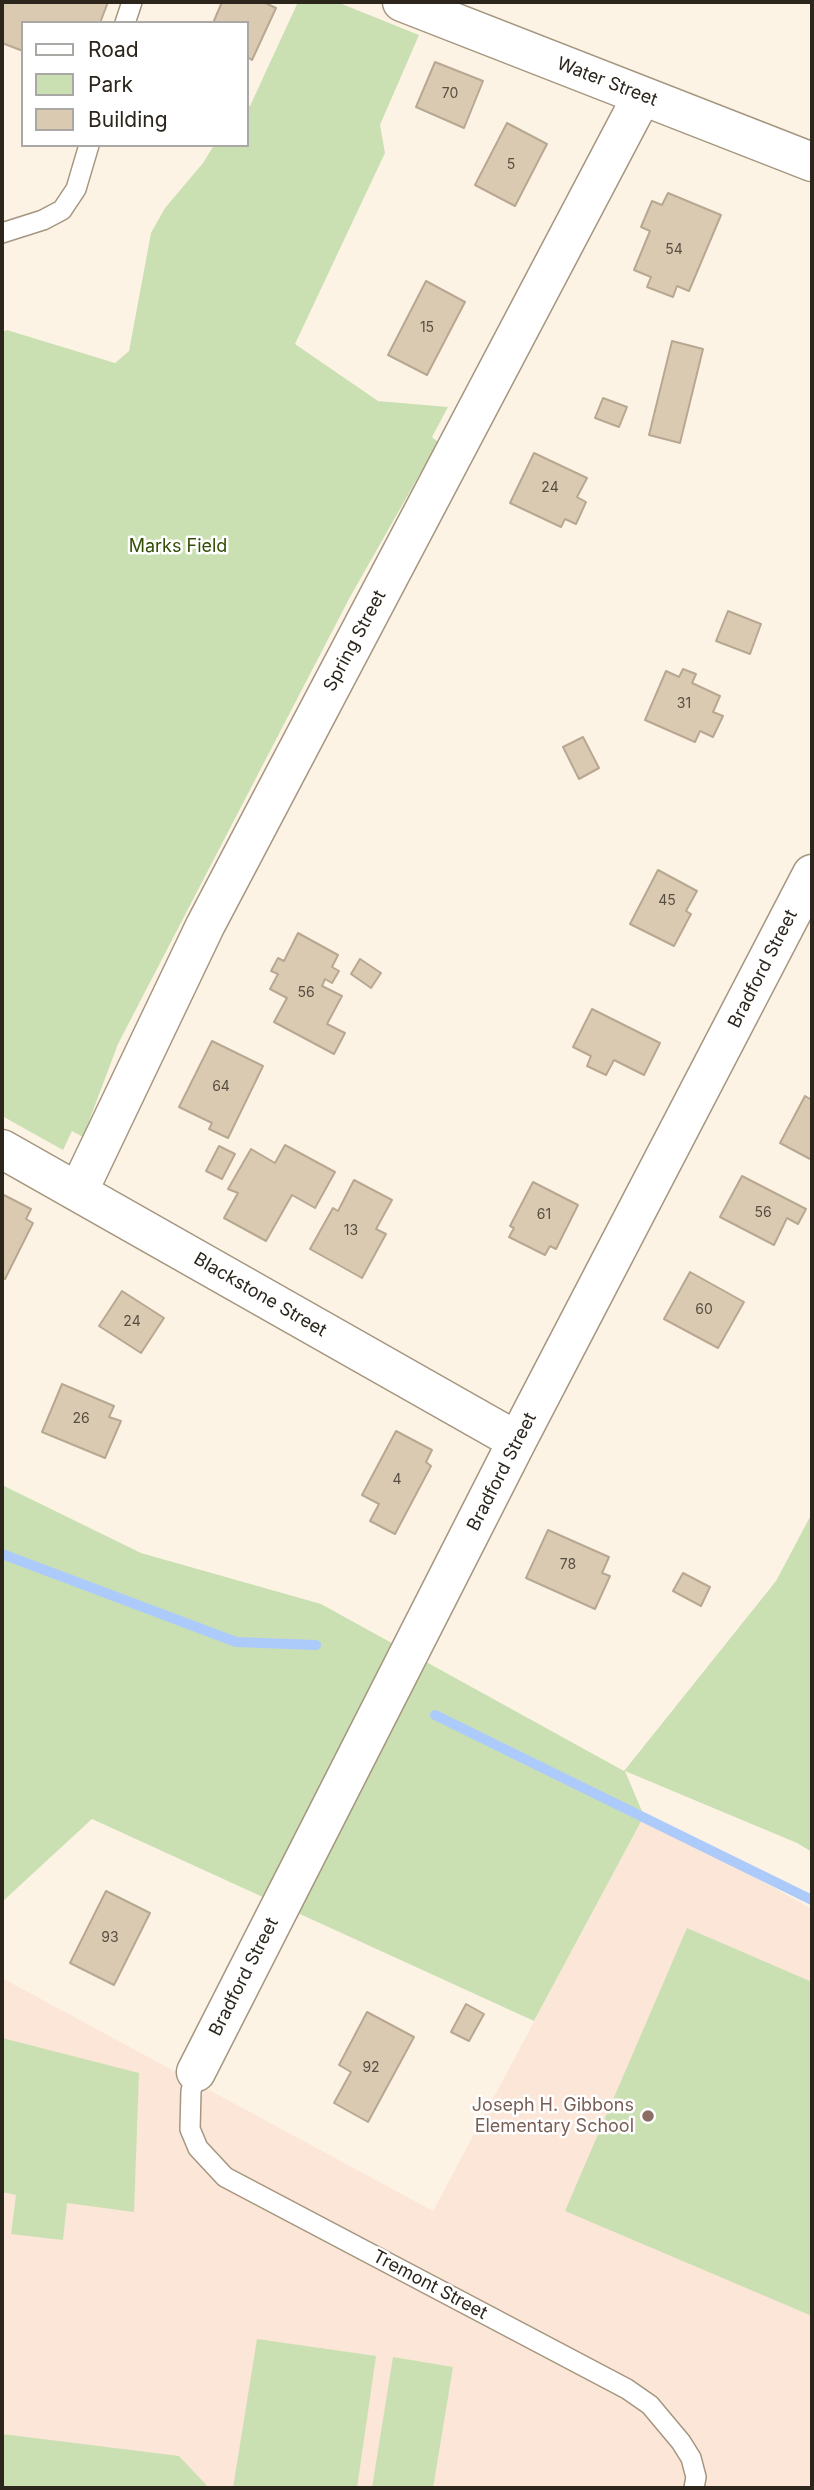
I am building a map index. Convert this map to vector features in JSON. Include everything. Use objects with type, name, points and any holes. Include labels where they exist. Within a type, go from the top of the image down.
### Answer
[{"type":"street","name":"Water Street","points":[[402,2],[812,162]]},
{"type":"street","name":"Spring Street","points":[[78,1192],[205,926],[642,96]]},
{"type":"street","name":"Bradford Street","points":[[196,2072],[517,1441],[811,877]]},
{"type":"street","name":"Blackstone Street","points":[[2,1149],[517,1441]]},
{"type":"lane","points":[[126,21],[132,2]]},
{"type":"lane","points":[[2,233],[43,220],[62,210],[76,189],[88,147]]},
{"type":"lane","name":"Tremont Street","points":[[196,2072],[191,2091],[190,2129],[198,2148],[225,2178],[627,2389],[650,2406],[681,2442],[691,2458],[696,2477],[694,2488]]},
{"type":"shaded area","name":"Joseph H. Gibbons Elementary School","points":[[644,1816],[812,1909],[812,2488],[2,2488],[2,1978],[433,2211]]},
{"type":"green space","name":"Marks Field","points":[[298,2],[337,2],[419,35],[380,125],[385,153],[295,344],[378,401],[448,407],[432,437],[438,442],[350,597],[118,1044],[83,1137],[72,1131],[63,1150],[2,1116],[2,332],[7,330],[115,363],[129,351],[151,233],[165,208],[203,163],[213,147],[248,147],[250,106]]},
{"type":"green space","points":[[2,1485],[141,1553],[321,1604],[624,1771],[776,1581],[812,1513],[812,1852],[797,1843],[625,1771],[644,1816],[534,2021],[92,1819],[2,1902]]},
{"type":"green space","points":[[687,1928],[812,1982],[812,2316],[565,2211]]},
{"type":"green space","points":[[2,2038],[139,2073],[134,2212],[67,2203],[63,2240],[11,2234],[16,2195],[2,2192]]},
{"type":"green space","points":[[257,2339],[376,2356],[357,2488],[233,2488]]},
{"type":"green space","points":[[393,2357],[453,2367],[433,2488],[372,2488]]},
{"type":"green space","points":[[2,2434],[179,2456],[209,2488],[2,2488]]},
{"type":"building","points":[[2,2],[108,2],[101,21],[21,21],[21,50],[2,43]]},
{"type":"building","points":[[222,2],[263,2],[276,8],[252,60],[248,58],[248,21],[214,21]]},
{"type":"building","points":[[435,62],[483,81],[464,128],[416,107]]},
{"type":"building","points":[[507,123],[547,144],[515,206],[475,185]]},
{"type":"building","points":[[668,193],[721,215],[689,291],[677,286],[673,297],[647,287],[651,277],[634,270],[650,231],[641,227],[652,201],[662,205]]},
{"type":"building","points":[[426,281],[465,302],[427,375],[388,355]]},
{"type":"building","points":[[672,341],[703,349],[680,443],[649,435]]},
{"type":"building","points":[[603,398],[627,407],[619,427],[595,418]]},
{"type":"building","points":[[534,453],[587,478],[577,497],[586,502],[576,524],[565,519],[561,527],[510,503]]},
{"type":"building","points":[[728,611],[761,624],[750,654],[716,641]]},
{"type":"building","points":[[683,669],[696,674],[692,683],[720,696],[713,712],[723,716],[713,737],[700,731],[695,742],[645,720],[666,671],[679,677]]},
{"type":"building","points":[[583,737],[599,768],[579,779],[563,747]]},
{"type":"building","points":[[658,870],[697,891],[686,911],[691,914],[674,946],[630,924]]},
{"type":"building","points":[[298,933],[338,955],[332,967],[339,971],[332,983],[325,979],[322,986],[342,996],[327,1024],[345,1033],[334,1054],[274,1022],[287,998],[270,989],[278,974],[271,971],[278,958],[284,961]]},
{"type":"building","points":[[360,959],[381,973],[371,988],[351,974]]},
{"type":"building","points":[[592,1009],[660,1043],[644,1075],[614,1060],[606,1075],[587,1066],[591,1056],[573,1047]]},
{"type":"building","points":[[212,1041],[263,1066],[228,1138],[209,1129],[212,1123],[179,1107]]},
{"type":"building","points":[[805,1096],[812,1100],[812,1160],[780,1143]]},
{"type":"building","points":[[285,1145],[335,1172],[315,1208],[292,1195],[266,1241],[224,1218],[238,1193],[228,1189],[251,1149],[275,1163]]},
{"type":"building","points":[[219,1146],[235,1154],[222,1179],[206,1171]]},
{"type":"building","points":[[742,1176],[806,1209],[798,1224],[787,1218],[774,1245],[720,1217]]},
{"type":"building","points":[[354,1180],[392,1200],[376,1229],[386,1234],[362,1278],[310,1249],[333,1208],[338,1211]]},
{"type":"building","points":[[533,1182],[578,1205],[556,1249],[550,1246],[545,1255],[509,1237],[514,1228],[510,1226]]},
{"type":"building","points":[[2,1194],[31,1209],[26,1219],[33,1223],[5,1279],[2,1277]]},
{"type":"building","points":[[690,1272],[744,1302],[718,1348],[664,1319]]},
{"type":"building","points":[[122,1291],[164,1318],[141,1353],[99,1326]]},
{"type":"building","points":[[62,1384],[114,1406],[109,1417],[121,1421],[105,1458],[42,1432]]},
{"type":"building","points":[[396,1431],[432,1450],[426,1462],[431,1466],[395,1534],[370,1521],[379,1504],[362,1495]]},
{"type":"building","points":[[548,1530],[609,1557],[602,1573],[610,1576],[595,1609],[526,1578]]},
{"type":"building","points":[[683,1573],[710,1587],[701,1606],[673,1591]]},
{"type":"building","points":[[106,1891],[150,1913],[114,1985],[70,1963]]},
{"type":"building","points":[[466,2004],[484,2014],[469,2041],[451,2032]]},
{"type":"building","points":[[367,2012],[414,2037],[368,2122],[334,2103],[351,2072],[339,2065]]},
{"type":"waterway","points":[[2,1554],[236,1642],[316,1645]]},
{"type":"waterway","points":[[435,1715],[812,1900]]},
{"type":"place","name":"Joseph H. Gibbons Elementary School","points":[[648,2116]]}]
